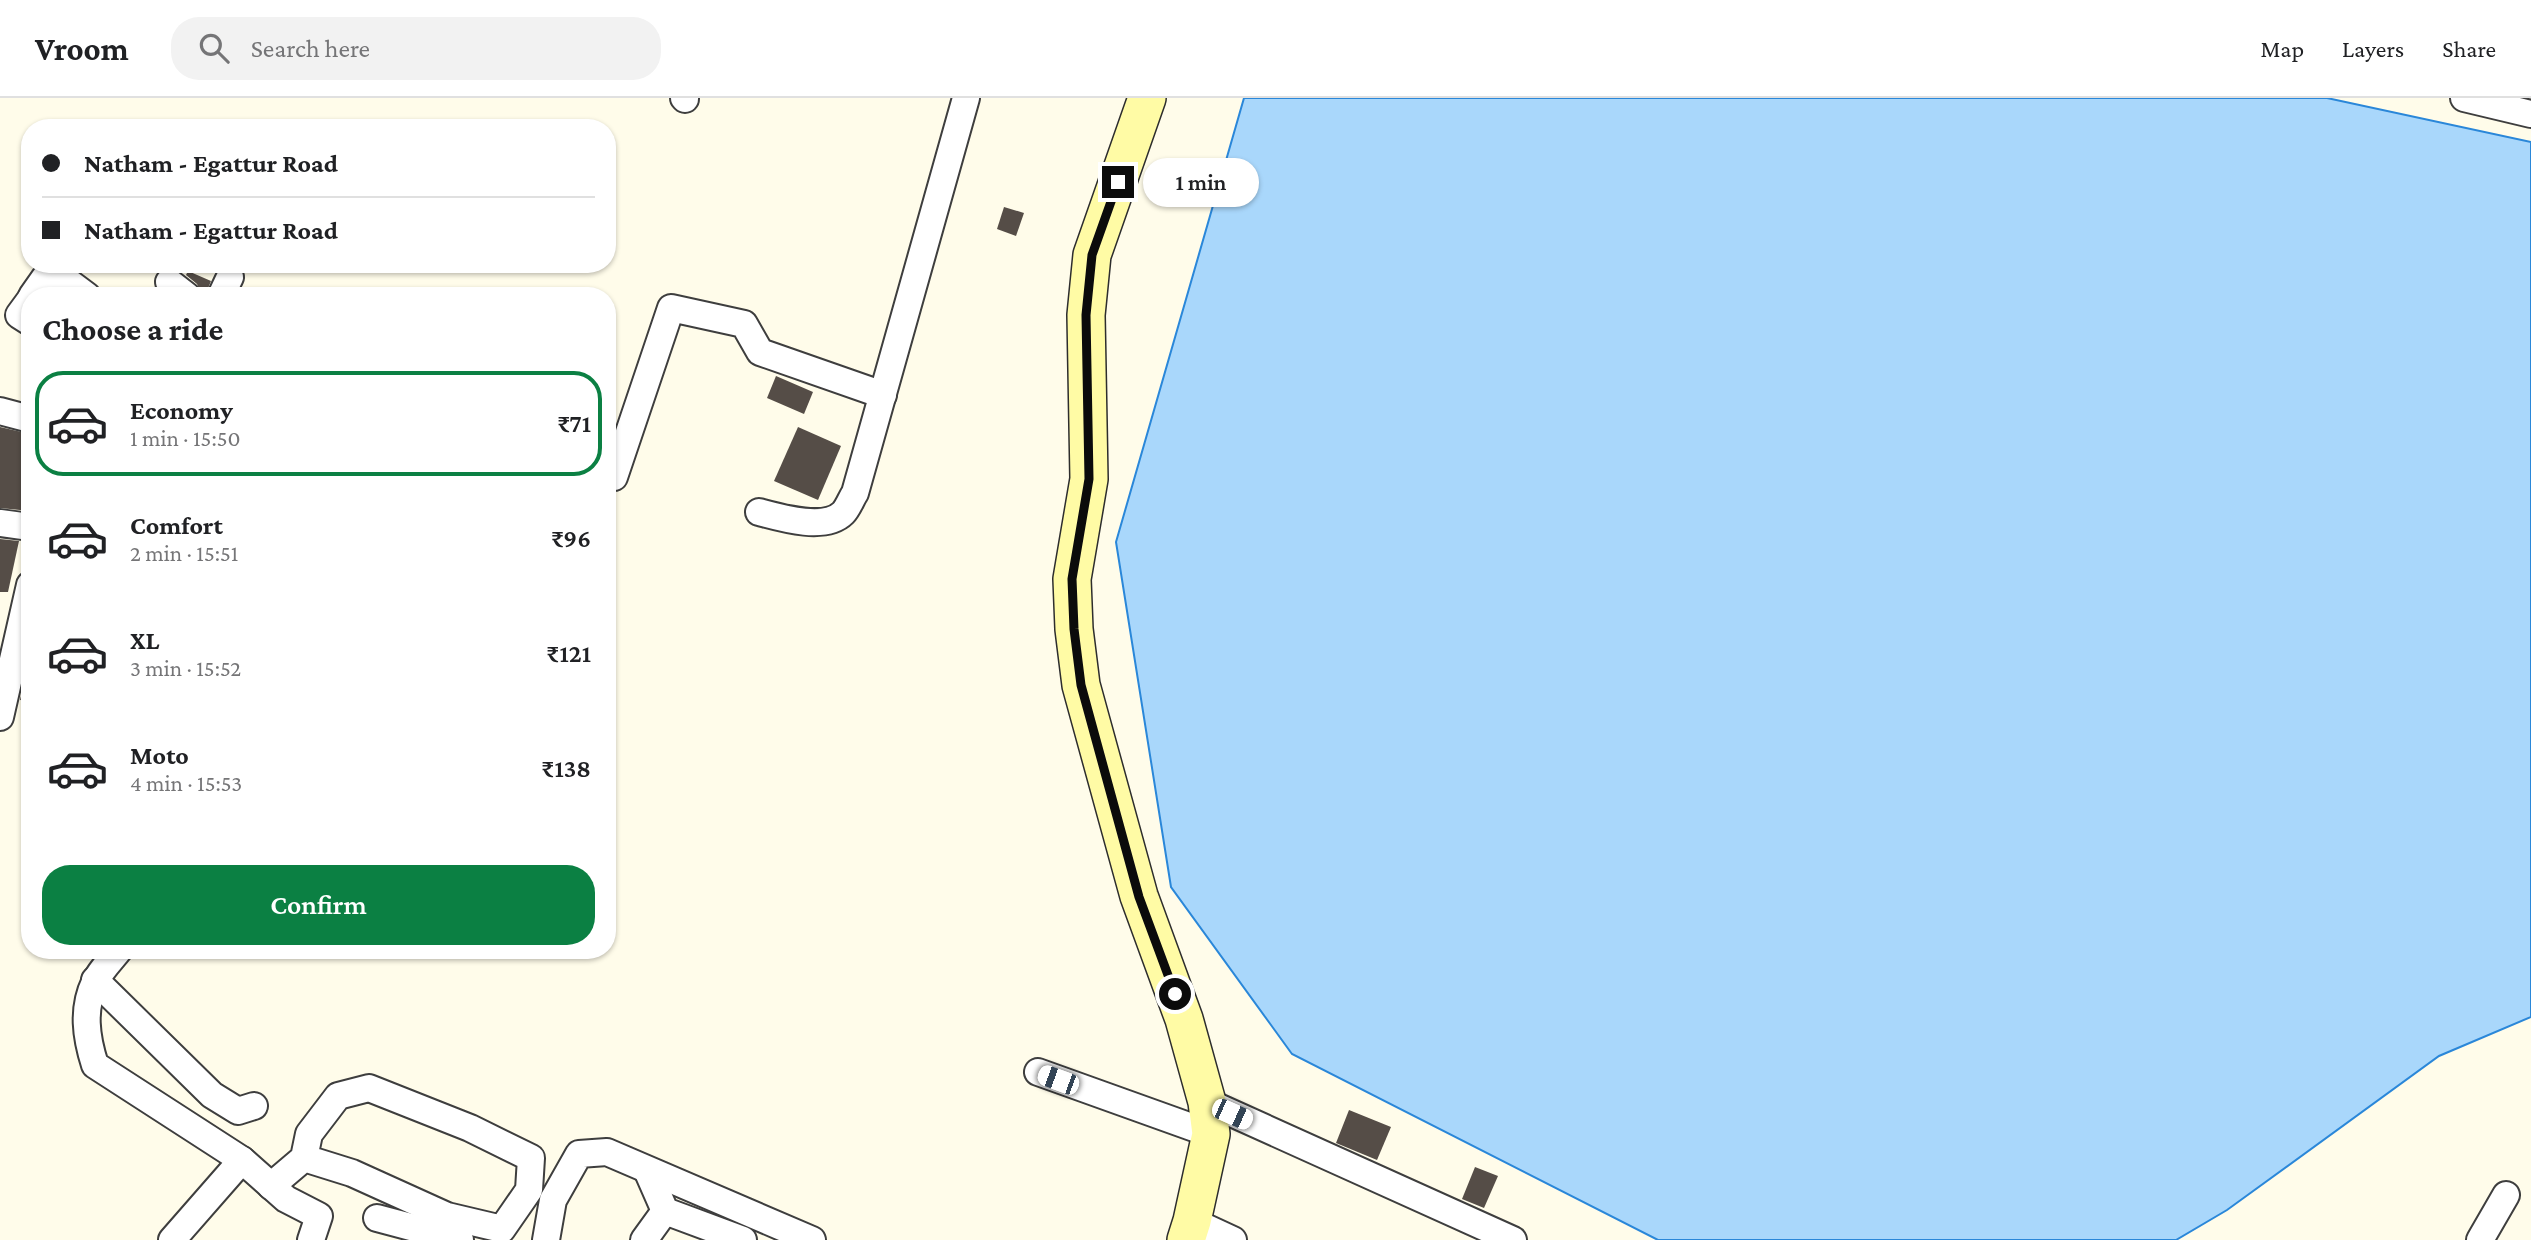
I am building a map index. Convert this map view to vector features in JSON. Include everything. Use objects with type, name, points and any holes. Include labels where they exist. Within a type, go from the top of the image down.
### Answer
[{"type":"street","points":[[760,512],[798,522],[832,520],[842,513],[855,493],[965,98]]},
{"type":"street","points":[[1147,98],[1092,255],[1086,315],[1089,479],[1072,579],[1074,629],[1081,685],[1139,897],[1184,1019],[1209,1118],[1189,1231],[1233,1240]]},
{"type":"street","points":[[2464,98],[2531,114]]},
{"type":"street","points":[[56,273],[75,287]]},
{"type":"street","points":[[616,471],[671,308],[744,324],[760,352],[883,395]]},
{"type":"street","points":[[0,411],[21,417]]},
{"type":"street","points":[[0,523],[21,526]]},
{"type":"street","points":[[0,717],[21,625]]},
{"type":"street","points":[[112,959],[95,980],[86,1010],[88,1042],[95,1065],[242,1160],[286,1199],[319,1216],[311,1240]]},
{"type":"street","points":[[95,980],[212,1095],[238,1111],[254,1106]]},
{"type":"street","points":[[1038,1072],[1209,1118],[1513,1240]]},
{"type":"street","points":[[271,1186],[304,1158],[309,1134],[338,1096],[369,1088],[470,1128],[531,1158],[529,1190],[502,1229],[447,1216],[352,1173],[304,1158]]},
{"type":"street","points":[[546,1240],[553,1200],[579,1154],[607,1152],[812,1240]]},
{"type":"street","points":[[172,1240],[242,1160]]},
{"type":"street","points":[[647,1170],[665,1211],[743,1240]]},
{"type":"street","points":[[2480,1240],[2506,1195]]},
{"type":"street","points":[[645,1240],[665,1211]]},
{"type":"street","points":[[377,1218],[460,1240]]},
{"type":"water","points":[[1244,98],[2327,98],[2531,142],[2531,1017],[2439,1056],[2227,1210],[2176,1240],[1658,1240],[1292,1054],[1171,887],[1116,542]]},
{"type":"building","points":[[1004,207],[1024,213],[1016,236],[997,229]]},
{"type":"building","points":[[193,273],[211,281],[209,287],[198,287],[186,275]]},
{"type":"building","points":[[776,376],[813,392],[804,414],[767,398]]},
{"type":"building","points":[[0,427],[21,432],[21,510],[0,508]]},
{"type":"building","points":[[798,427],[841,446],[818,500],[774,481]]},
{"type":"building","points":[[0,539],[19,541],[8,592],[0,592]]},
{"type":"building","points":[[1349,1110],[1391,1127],[1377,1160],[1336,1143]]},
{"type":"building","points":[[1475,1167],[1498,1176],[1484,1208],[1462,1199]]},
{"type":"route","points":[[1118,182],[1092,255],[1086,315],[1089,479],[1072,579],[1074,629],[1081,685],[1139,897],[1175,994]]}]
